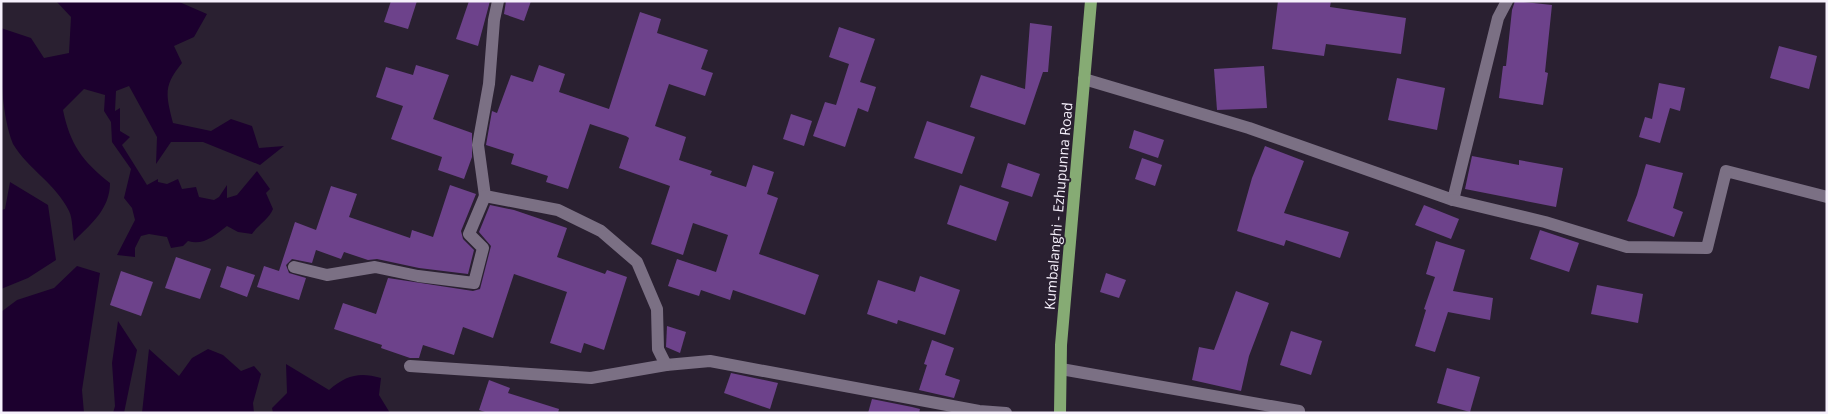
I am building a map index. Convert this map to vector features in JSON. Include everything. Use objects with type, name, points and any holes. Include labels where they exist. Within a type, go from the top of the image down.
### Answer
[{"type":"main road","name":"Kumbalanghi - Ezhupunna Road","points":[[1060,413],[1061,369],[1091,1]]},
{"type":"street","points":[[294,267],[327,275],[375,267],[418,276],[474,283],[483,248],[469,234],[485,196],[478,145],[489,84],[494,20],[498,1]]},
{"type":"street","points":[[1453,200],[1498,18],[1507,1]]},
{"type":"street","points":[[1084,79],[1249,128],[1453,200],[1545,222],[1627,247],[1707,248],[1726,171],[1827,197]]},
{"type":"street","points":[[485,196],[558,210],[601,231],[637,262],[657,309],[658,349],[666,365]]},
{"type":"street","points":[[410,366],[590,378],[666,365],[710,361],[970,409],[1006,413]]},
{"type":"street","points":[[1061,369],[1298,411]]},
{"type":"shaded area","points":[[56,1],[177,1],[207,14],[194,37],[174,46],[182,63],[172,78],[168,91],[173,123],[211,131],[231,119],[252,126],[259,148],[284,146],[260,165],[203,142],[171,142],[156,164],[157,137],[129,86],[116,91],[115,111],[120,108],[120,131],[130,137],[122,145],[147,185],[158,179],[158,182],[167,184],[178,179],[182,189],[196,187],[199,197],[214,200],[219,197],[227,185],[227,198],[237,195],[257,171],[270,189],[266,193],[273,209],[252,234],[238,232],[227,226],[204,241],[188,241],[183,246],[171,248],[167,237],[149,234],[141,236],[135,248],[135,257],[117,255],[135,220],[132,208],[124,198],[131,169],[112,142],[111,122],[104,111],[105,95],[84,89],[63,110],[69,133],[85,159],[110,183],[107,201],[103,208],[93,222],[74,241],[70,214],[63,201],[13,144],[3,102],[1,28],[31,38],[44,58],[69,53],[71,17]]},
{"type":"shaded area","points":[[10,182],[48,205],[56,260],[28,278],[1,289],[1,210],[5,209]]},
{"type":"shaded area","points":[[77,266],[100,273],[82,390],[84,413],[1,413],[1,312],[17,300],[54,288]]},
{"type":"shaded area","points":[[118,321],[137,350],[124,413],[113,413],[115,406],[112,363]]},
{"type":"shaded area","points":[[149,349],[179,376],[192,358],[208,349],[223,355],[241,371],[254,366],[261,374],[253,403],[254,413],[142,413]]},
{"type":"shaded area","points":[[286,364],[329,390],[342,381],[354,376],[366,375],[381,378],[379,395],[390,413],[273,413],[272,408],[287,393]]},
{"type":"building","points":[[391,1],[417,1],[408,29],[384,22]]},
{"type":"building","points":[[469,1],[490,1],[478,46],[456,39]]},
{"type":"building","points":[[506,1],[531,1],[524,21],[504,14]]},
{"type":"building","points":[[1278,1],[1331,1],[1330,7],[1406,18],[1401,54],[1326,44],[1324,56],[1272,49]]},
{"type":"building","points":[[1515,1],[1552,5],[1545,72],[1548,73],[1543,105],[1499,98],[1503,66],[1506,66],[1512,10]]},
{"type":"building","points":[[640,12],[661,19],[657,33],[708,50],[701,69],[713,73],[705,96],[669,84],[655,126],[686,137],[679,160],[712,171],[710,175],[746,187],[753,165],[774,172],[767,194],[778,198],[759,254],[819,275],[805,315],[733,290],[730,300],[701,290],[699,296],[668,286],[677,259],[716,272],[728,235],[693,223],[683,255],[651,244],[670,186],[619,168],[629,138],[626,136],[590,124],[568,189],[546,182],[548,176],[511,164],[514,154],[486,145],[492,111],[497,113],[511,75],[533,82],[539,65],[565,74],[559,92],[609,109]]},
{"type":"building","points":[[1030,23],[1052,26],[1048,72],[1043,72],[1025,125],[970,107],[981,75],[1025,89]]},
{"type":"building","points":[[839,27],[875,39],[860,82],[876,87],[868,112],[858,108],[845,147],[813,136],[825,102],[836,105],[849,64],[829,57]]},
{"type":"building","points":[[1779,46],[1817,56],[1809,89],[1770,78]]},
{"type":"building","points":[[416,65],[449,75],[433,119],[472,133],[472,157],[464,179],[438,170],[442,157],[391,139],[403,106],[376,97],[386,67],[413,75]]},
{"type":"building","points":[[1264,66],[1267,108],[1217,110],[1214,69]]},
{"type":"building","points":[[1397,78],[1445,88],[1437,130],[1388,120]]},
{"type":"building","points":[[1659,83],[1685,88],[1680,111],[1670,108],[1660,143],[1639,137],[1645,117],[1652,119]]},
{"type":"building","points":[[791,114],[812,121],[804,146],[783,139]]},
{"type":"building","points":[[927,121],[975,137],[962,174],[914,158]]},
{"type":"building","points":[[1134,130],[1164,140],[1158,158],[1129,148]]},
{"type":"building","points":[[1265,146],[1304,161],[1284,213],[1349,232],[1340,258],[1286,240],[1284,246],[1237,231],[1252,178]]},
{"type":"building","points":[[1472,156],[1519,165],[1519,160],[1563,168],[1556,207],[1465,189]]},
{"type":"building","points":[[1142,158],[1162,165],[1155,186],[1135,179]]},
{"type":"building","points":[[1008,163],[1040,174],[1032,197],[1001,187]]},
{"type":"building","points":[[1646,164],[1683,173],[1673,208],[1683,212],[1674,237],[1627,221]]},
{"type":"building","points":[[450,185],[476,194],[461,231],[463,239],[474,250],[468,274],[419,268],[377,259],[368,260],[344,252],[341,259],[316,250],[312,263],[292,259],[286,265],[289,273],[306,278],[299,300],[257,287],[264,266],[279,271],[295,222],[316,230],[331,186],[357,194],[349,217],[410,238],[412,230],[433,237]]},
{"type":"building","points":[[960,185],[1009,202],[996,241],[947,224]]},
{"type":"building","points":[[490,205],[514,210],[567,228],[557,257],[605,274],[607,270],[627,277],[604,350],[584,343],[581,353],[550,343],[567,292],[514,274],[493,338],[463,327],[454,355],[423,345],[419,358],[410,358],[381,348],[382,345],[334,329],[343,303],[376,314],[388,278],[473,291],[480,289],[491,246],[479,232]]},
{"type":"building","points":[[1424,205],[1459,219],[1451,239],[1415,225]]},
{"type":"building","points":[[1540,230],[1579,243],[1569,272],[1530,259]]},
{"type":"building","points":[[1436,241],[1465,250],[1453,291],[1493,298],[1490,320],[1448,312],[1435,352],[1415,346],[1426,310],[1424,309],[1435,277],[1426,274]]},
{"type":"building","points":[[176,257],[211,269],[200,299],[165,288]]},
{"type":"building","points":[[227,266],[255,275],[247,297],[220,287]]},
{"type":"building","points":[[121,271],[153,282],[141,316],[110,305]]},
{"type":"building","points":[[1106,273],[1126,280],[1119,298],[1100,292]]},
{"type":"building","points":[[920,276],[960,290],[945,335],[898,320],[897,324],[867,314],[878,280],[915,292]]},
{"type":"building","points":[[1597,285],[1643,294],[1638,323],[1591,314]]},
{"type":"building","points":[[1236,291],[1269,303],[1249,356],[1241,391],[1192,380],[1199,347],[1214,350]]},
{"type":"building","points":[[667,326],[686,332],[680,353],[666,347]]},
{"type":"building","points":[[1291,331],[1322,341],[1311,375],[1280,365]]},
{"type":"building","points":[[932,340],[954,348],[945,375],[960,380],[954,398],[919,390],[927,365],[924,364]]},
{"type":"building","points":[[1447,368],[1480,377],[1470,412],[1437,403]]},
{"type":"building","points":[[731,373],[778,383],[770,409],[724,393]]},
{"type":"building","points":[[489,380],[510,388],[508,393],[559,409],[558,413],[488,413],[479,410]]},
{"type":"building","points":[[872,399],[920,409],[919,413],[868,413]]}]
